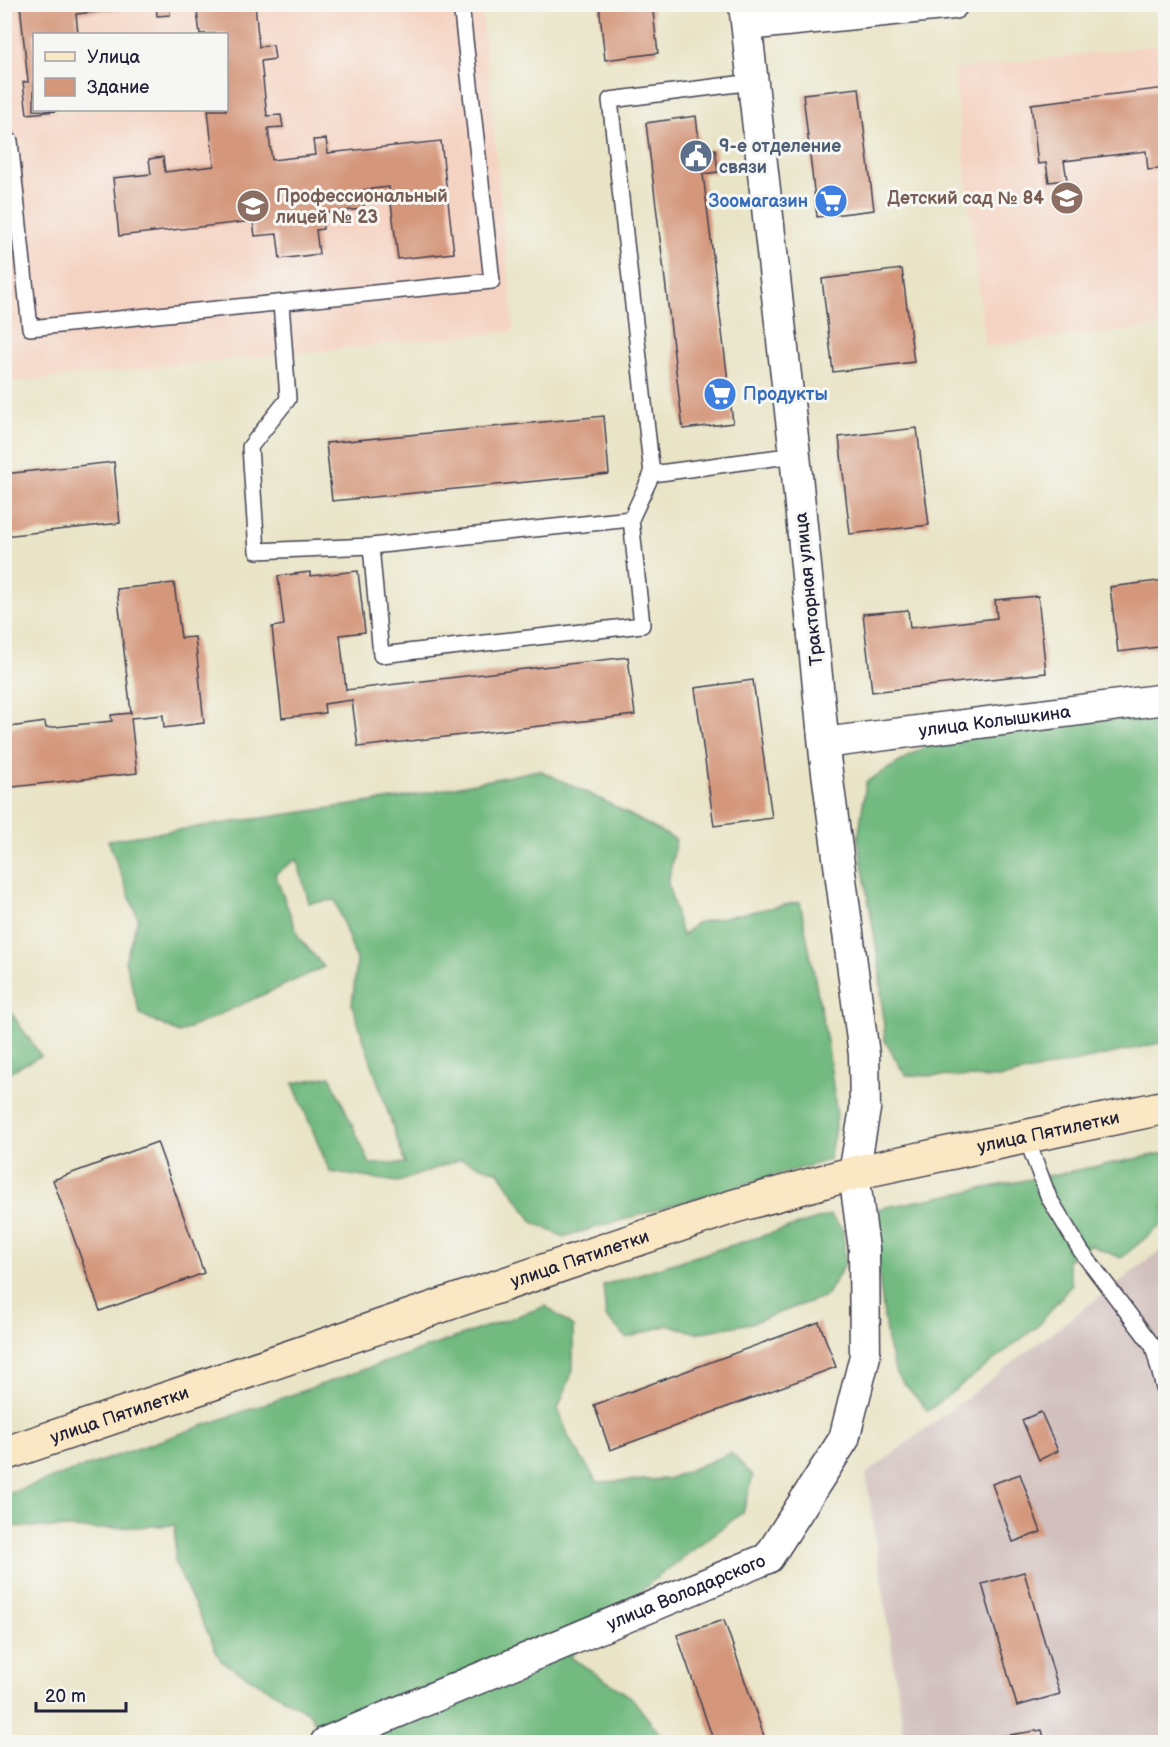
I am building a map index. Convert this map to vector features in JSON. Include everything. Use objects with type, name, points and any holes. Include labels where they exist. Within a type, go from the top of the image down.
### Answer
[{"type":"main road","name":"улица Пятилетки","points":[[4,1454],[735,1206],[854,1173],[1166,1107]]},
{"type":"street","points":[[746,15],[934,5]]},
{"type":"street","name":"Тракторная улица","points":[[746,15],[795,455],[824,743],[867,1085],[854,1173]]},
{"type":"street","name":"улица Колышкина","points":[[824,743],[1166,699]]},
{"type":"street","name":"улица Володарского","points":[[326,1743],[768,1558],[844,1439],[865,1356],[864,1249],[854,1173]]},
{"type":"lane","points":[[4,134],[10,141],[30,328],[492,281],[461,4]]},
{"type":"lane","points":[[371,546],[381,654],[642,625],[631,519],[652,474],[610,100],[753,82]]},
{"type":"lane","points":[[281,303],[288,399],[250,447],[257,551],[371,546],[631,519]]},
{"type":"lane","points":[[652,474],[795,455]]},
{"type":"lane","points":[[1026,1137],[1048,1198],[1081,1251],[1153,1346],[1166,1396]]},
{"type":"shaded area","name":"Профессиональный лицей № 23","points":[[4,5],[481,5],[514,331],[13,382],[4,302]]},
{"type":"shaded area","name":"Детский сад № 84","points":[[1165,44],[1165,326],[985,346],[954,70]]},
{"type":"shaded area","points":[[1165,1247],[1165,1742],[905,1742],[866,1474]]},
{"type":"green space","points":[[1165,712],[1165,1042],[999,1078],[905,1075],[885,1041],[879,962],[858,840],[866,782],[938,739]]},
{"type":"green space","points":[[539,770],[610,804],[676,840],[668,884],[682,936],[696,923],[800,902],[828,1047],[837,1117],[829,1160],[563,1237],[533,1222],[499,1172],[461,1159],[398,1182],[330,1172],[293,1083],[330,1076],[370,1164],[405,1163],[352,1005],[357,962],[335,900],[309,903],[297,859],[275,874],[299,938],[324,967],[179,1033],[140,1014],[125,961],[138,918],[108,840],[400,798]]},
{"type":"green space","points":[[5,1004],[41,1056],[4,1074]]},
{"type":"green space","points":[[1165,1153],[1165,1222],[1121,1258],[1090,1245],[1067,1260],[1072,1284],[1039,1325],[928,1411],[896,1374],[887,1341],[871,1210]]},
{"type":"green space","points":[[830,1215],[843,1230],[845,1264],[826,1296],[751,1323],[697,1333],[668,1325],[627,1338],[606,1317],[603,1285]]},
{"type":"green space","points":[[546,1306],[573,1327],[573,1370],[558,1409],[570,1440],[597,1482],[668,1479],[731,1453],[753,1476],[743,1512],[655,1579],[570,1657],[631,1697],[666,1742],[321,1742],[312,1715],[221,1661],[175,1563],[175,1525],[94,1529],[5,1526],[4,1495]]},
{"type":"building","points":[[20,4],[150,4],[150,6],[76,14],[78,33],[33,33],[33,111],[57,111],[27,114],[23,82],[28,82]]},
{"type":"building","points":[[156,4],[169,4],[170,15],[157,16]]},
{"type":"building","points":[[196,4],[255,4],[259,47],[273,45],[275,59],[261,61],[267,116],[281,115],[283,127],[268,128],[272,160],[315,155],[313,140],[326,139],[328,153],[441,141],[454,253],[398,259],[389,187],[362,190],[364,209],[321,213],[323,229],[316,230],[319,254],[280,259],[277,234],[255,236],[253,221],[119,236],[113,178],[151,174],[149,159],[163,157],[165,172],[214,166],[208,111],[228,111],[228,33],[200,33]]},
{"type":"building","points":[[599,4],[652,4],[658,53],[605,60]]},
{"type":"building","points":[[859,88],[874,210],[817,217],[803,94]]},
{"type":"building","points":[[1166,88],[1166,168],[1148,170],[1146,151],[1064,161],[1067,180],[1049,182],[1046,163],[1038,164],[1031,104]]},
{"type":"building","points":[[696,116],[700,150],[715,149],[718,172],[703,174],[733,423],[683,429],[646,123]]},
{"type":"building","points":[[902,269],[914,362],[833,372],[822,279]]},
{"type":"building","points":[[604,416],[609,474],[332,501],[326,443]]},
{"type":"building","points":[[917,428],[929,525],[850,534],[839,437]]},
{"type":"building","points":[[114,462],[120,523],[4,536],[4,474]]},
{"type":"building","points":[[358,571],[365,632],[340,635],[346,690],[628,657],[635,715],[358,747],[352,700],[324,704],[325,713],[282,718],[272,627],[284,625],[278,576],[310,572],[310,576]]},
{"type":"building","points":[[1166,580],[1166,646],[1118,652],[1110,587]]},
{"type":"building","points":[[174,583],[181,638],[195,637],[204,723],[164,728],[163,715],[131,718],[137,773],[4,788],[4,733],[11,732],[10,727],[45,722],[46,728],[112,721],[111,715],[131,713],[117,589]]},
{"type":"building","points":[[1038,596],[1046,673],[872,692],[863,614],[908,610],[910,628],[997,618],[995,600]]},
{"type":"building","points":[[753,680],[772,818],[714,826],[695,688]]},
{"type":"building","points":[[157,1142],[204,1273],[100,1311],[53,1180]]},
{"type":"building","points":[[819,1322],[836,1367],[610,1450],[594,1405]]},
{"type":"building","points":[[1041,1412],[1058,1451],[1039,1460],[1022,1420]]},
{"type":"building","points":[[1020,1474],[1041,1532],[1013,1542],[992,1484]]},
{"type":"building","points":[[1024,1572],[1060,1694],[1017,1706],[982,1584]]},
{"type":"building","points":[[724,1620],[766,1742],[714,1742],[677,1635]]},
{"type":"building","points":[[1042,1730],[1045,1742],[971,1742],[971,1741]]},
{"type":"place","name":"9-е отделение связи","points":[[696,156]]},
{"type":"place","name":"Детский сад № 84","points":[[1067,198]]},
{"type":"place","name":"Зоомагазин","points":[[831,201]]},
{"type":"place","name":"Профессиональный лицей № 23","points":[[253,206]]},
{"type":"place","name":"Продукты","points":[[720,394]]}]
